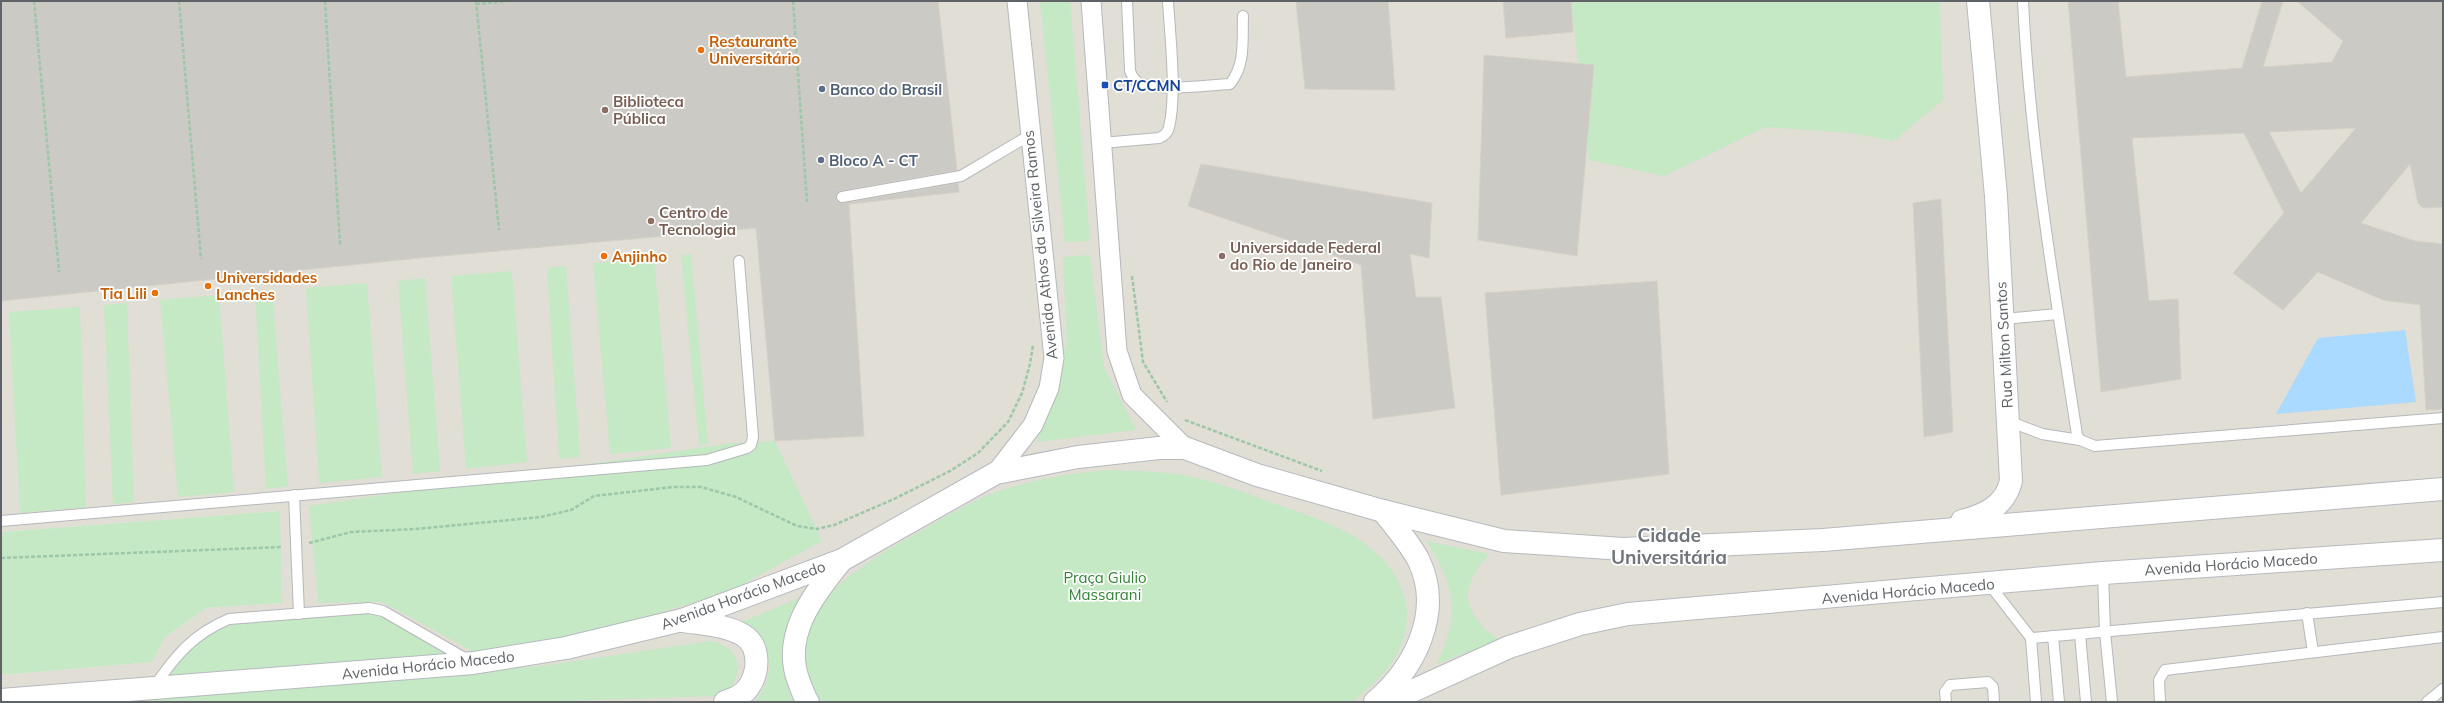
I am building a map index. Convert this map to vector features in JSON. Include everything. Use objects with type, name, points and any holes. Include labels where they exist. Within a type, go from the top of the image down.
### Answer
[{"type":"street","name":"Avenida Athos da Silveira Ramos","points":[[996,473],[1033,425],[1049,388],[1054,358],[1017,1]]},
{"type":"street","points":[[1091,1],[1117,351],[1132,395],[1185,448]]},
{"type":"street","name":"Rua Milton Santos","points":[[1823,540],[1841,533],[1876,527],[1961,521],[1990,512],[2007,494],[2011,481],[1996,196],[1978,1]]},
{"type":"street","points":[[808,702],[796,673],[794,646],[803,615],[816,590],[842,560],[996,473],[1078,457],[1159,448],[1185,448],[1257,475],[1383,511],[1504,541],[1630,549],[1823,540],[2443,490]]},
{"type":"street","points":[[1375,702],[1391,688],[1405,671],[1420,642],[1427,614],[1427,582],[1419,561],[1383,511]]},
{"type":"street","name":"Avenida Horácio Macedo","points":[[1388,702],[1510,647],[1580,624],[1628,614],[2103,573],[2443,550]]},
{"type":"street","name":"Avenida Horácio Macedo","points":[[1,700],[152,690],[473,662],[566,648],[682,620],[842,560]]},
{"type":"street","points":[[682,620],[729,629],[744,635],[753,646],[757,660],[755,675],[737,698],[725,702]]},
{"type":"lane","points":[[1127,1],[1130,71],[1134,79],[1140,83],[1171,88],[1230,84],[1238,74],[1242,61],[1243,16]]},
{"type":"lane","points":[[1102,143],[1164,135],[1169,129],[1171,88],[1168,1]]},
{"type":"lane","points":[[2023,1],[2032,126],[2058,314],[2077,435],[2080,440]]},
{"type":"lane","points":[[842,197],[961,176],[1030,135]]},
{"type":"lane","points":[[1,521],[707,460],[750,447],[753,437],[739,261]]},
{"type":"lane","points":[[2003,319],[2058,314]]},
{"type":"lane","points":[[2008,422],[2042,434],[2080,440],[2095,446],[2443,418]]},
{"type":"lane","points":[[294,495],[298,614]]},
{"type":"lane","points":[[2103,573],[2105,632],[2112,702]]},
{"type":"lane","points":[[1989,584],[2031,638],[2036,702]]},
{"type":"lane","points":[[2031,638],[2443,602]]},
{"type":"lane","points":[[152,690],[174,658],[215,625],[229,619],[369,608],[376,609],[473,662]]},
{"type":"lane","points":[[2307,613],[2313,652]]},
{"type":"lane","points":[[2080,634],[2086,702]]},
{"type":"lane","points":[[2053,636],[2059,702]]},
{"type":"lane","points":[[2160,702],[2158,680],[2165,670],[2443,637]]},
{"type":"lane","points":[[1946,702],[1945,692],[1950,685],[1988,682],[1993,687],[1994,702]]},
{"type":"lane","points":[[2427,702],[2443,689]]},
{"type":"path","points":[[34,1],[59,272]]},
{"type":"path","points":[[179,1],[201,259]]},
{"type":"path","points":[[325,1],[340,245]]},
{"type":"path","points":[[499,230],[476,3],[507,1]]},
{"type":"path","points":[[793,1],[808,202]]},
{"type":"path","points":[[1131,271],[1143,362],[1169,405]]},
{"type":"path","points":[[1,558],[296,546],[351,532],[416,529],[541,518],[571,510],[594,496],[673,487],[701,487],[736,497],[798,526],[817,529],[834,525],[894,499],[950,471],[978,453],[1008,422],[1022,393],[1030,364],[1032,339]]},
{"type":"path","points":[[1183,420],[1325,472]]},
{"type":"shaded area","name":"Universidade Federal do Rio de Janeiro","points":[[1,1],[2443,1],[2443,702],[1,702],[1,675],[152,662],[164,638],[206,608],[282,603],[279,511],[1,532]]},
{"type":"green space","points":[[1040,1],[1070,1],[1090,241],[1065,242]]},
{"type":"green space","points":[[1571,1],[1940,1],[1943,100],[1894,141],[1850,133],[1766,127],[1664,176],[1589,160]]},
{"type":"green space","points":[[691,254],[708,444],[699,445],[681,256]]},
{"type":"green space","points":[[1090,255],[1104,367],[1136,430],[1037,442],[1067,342],[1063,257]]},
{"type":"green space","points":[[654,258],[671,448],[610,454],[593,263]]},
{"type":"green space","points":[[566,266],[580,457],[559,459],[547,268]]},
{"type":"green space","points":[[512,271],[527,462],[466,469],[451,276]]},
{"type":"green space","points":[[425,278],[440,471],[413,474],[398,281]]},
{"type":"green space","points":[[367,283],[382,477],[319,483],[306,288]]},
{"type":"green space","points":[[272,291],[288,486],[266,489],[255,292]]},
{"type":"green space","points":[[219,295],[234,492],[178,497],[160,300]]},
{"type":"green space","points":[[127,303],[134,502],[113,504],[104,305]]},
{"type":"green space","points":[[80,307],[86,507],[20,513],[9,312]]},
{"type":"green space","points":[[775,441],[822,541],[727,593],[589,633],[474,652],[382,602],[318,603],[309,506],[731,443]]},
{"type":"green space","name":"Praça Giulio Massarani","points":[[1108,470],[1169,473],[1210,481],[1312,517],[1353,536],[1371,549],[1387,564],[1399,582],[1406,603],[1407,623],[1404,637],[1392,663],[1353,702],[819,702],[804,673],[802,647],[809,622],[824,600],[845,580],[868,562],[949,514],[983,497],[1019,485],[1044,479],[1069,474]]},
{"type":"green space","points":[[280,511],[282,603],[206,608],[164,638],[152,662],[1,675],[1,532]]},
{"type":"green space","points":[[1426,541],[1489,554],[1472,578],[1468,600],[1471,610],[1477,620],[1486,630],[1499,640],[1437,664],[1449,630],[1452,615],[1451,601],[1449,587],[1444,572]]},
{"type":"green space","points":[[799,598],[788,623],[784,636],[783,649],[785,676],[788,689],[794,702],[754,702],[762,691],[768,678],[769,663],[761,646],[737,624]]},
{"type":"green space","points":[[367,612],[380,615],[449,656],[163,683],[175,662],[216,629],[230,624]]},
{"type":"green space","points":[[711,641],[719,643],[732,652],[737,663],[738,670],[732,686],[715,696],[534,702],[122,702],[541,666]]},
{"type":"water","points":[[2405,330],[2416,402],[2276,414],[2318,338]]},
{"type":"building","name":"Centro de Tecnologia","points":[[1,1],[938,1],[957,170],[841,191],[836,198],[837,201],[843,203],[958,183],[959,192],[849,204],[864,436],[775,441],[756,228],[420,258],[1,301]]},
{"type":"building","points":[[1296,1],[1388,1],[1395,90],[1305,89]]},
{"type":"building","points":[[1503,1],[1571,1],[1573,32],[1506,38]]},
{"type":"building","points":[[2068,1],[2118,1],[2126,77],[2242,68],[2262,1],[2283,1],[2263,67],[2332,62],[2343,41],[2297,1],[2443,1],[2443,207],[2423,208],[2418,203],[2410,164],[2361,223],[2415,241],[2443,244],[2443,409],[2426,410],[2420,305],[2383,300],[2318,272],[2283,310],[2233,273],[2284,213],[2244,133],[2132,138],[2149,301],[2178,299],[2181,379],[2101,392]],"holes":[[[2356,128],[2301,193],[2269,132]]]},
{"type":"building","points":[[1484,55],[1594,65],[1577,256],[1478,240]]},
{"type":"building","points":[[1201,164],[1432,203],[1429,258],[1410,254],[1416,297],[1441,297],[1455,408],[1373,419],[1361,265],[1188,206]]},
{"type":"building","points":[[1941,199],[1953,432],[1924,437],[1913,203]]},
{"type":"building","points":[[1657,281],[1669,474],[1501,495],[1485,293]]},
{"type":"place","name":"Restaurante Universitário","points":[[701,50]]},
{"type":"place","name":"CT/CCMN","points":[[1105,85]]},
{"type":"place","name":"Banco do Brasil","points":[[822,89]]},
{"type":"place","name":"Biblioteca Pública","points":[[605,110]]},
{"type":"place","name":"Bloco A - CT","points":[[821,160]]},
{"type":"place","name":"Centro de Tecnologia","points":[[651,221]]},
{"type":"place","name":"Anjinho","points":[[604,256]]},
{"type":"place","name":"Universidade Federal do Rio de Janeiro","points":[[1222,256]]},
{"type":"place","name":"Universidades Lanches","points":[[208,286]]},
{"type":"place","name":"Tia Lili","points":[[155,293]]},
{"type":"district","name":"Cidade Universitária","points":[[1669,546]]}]
